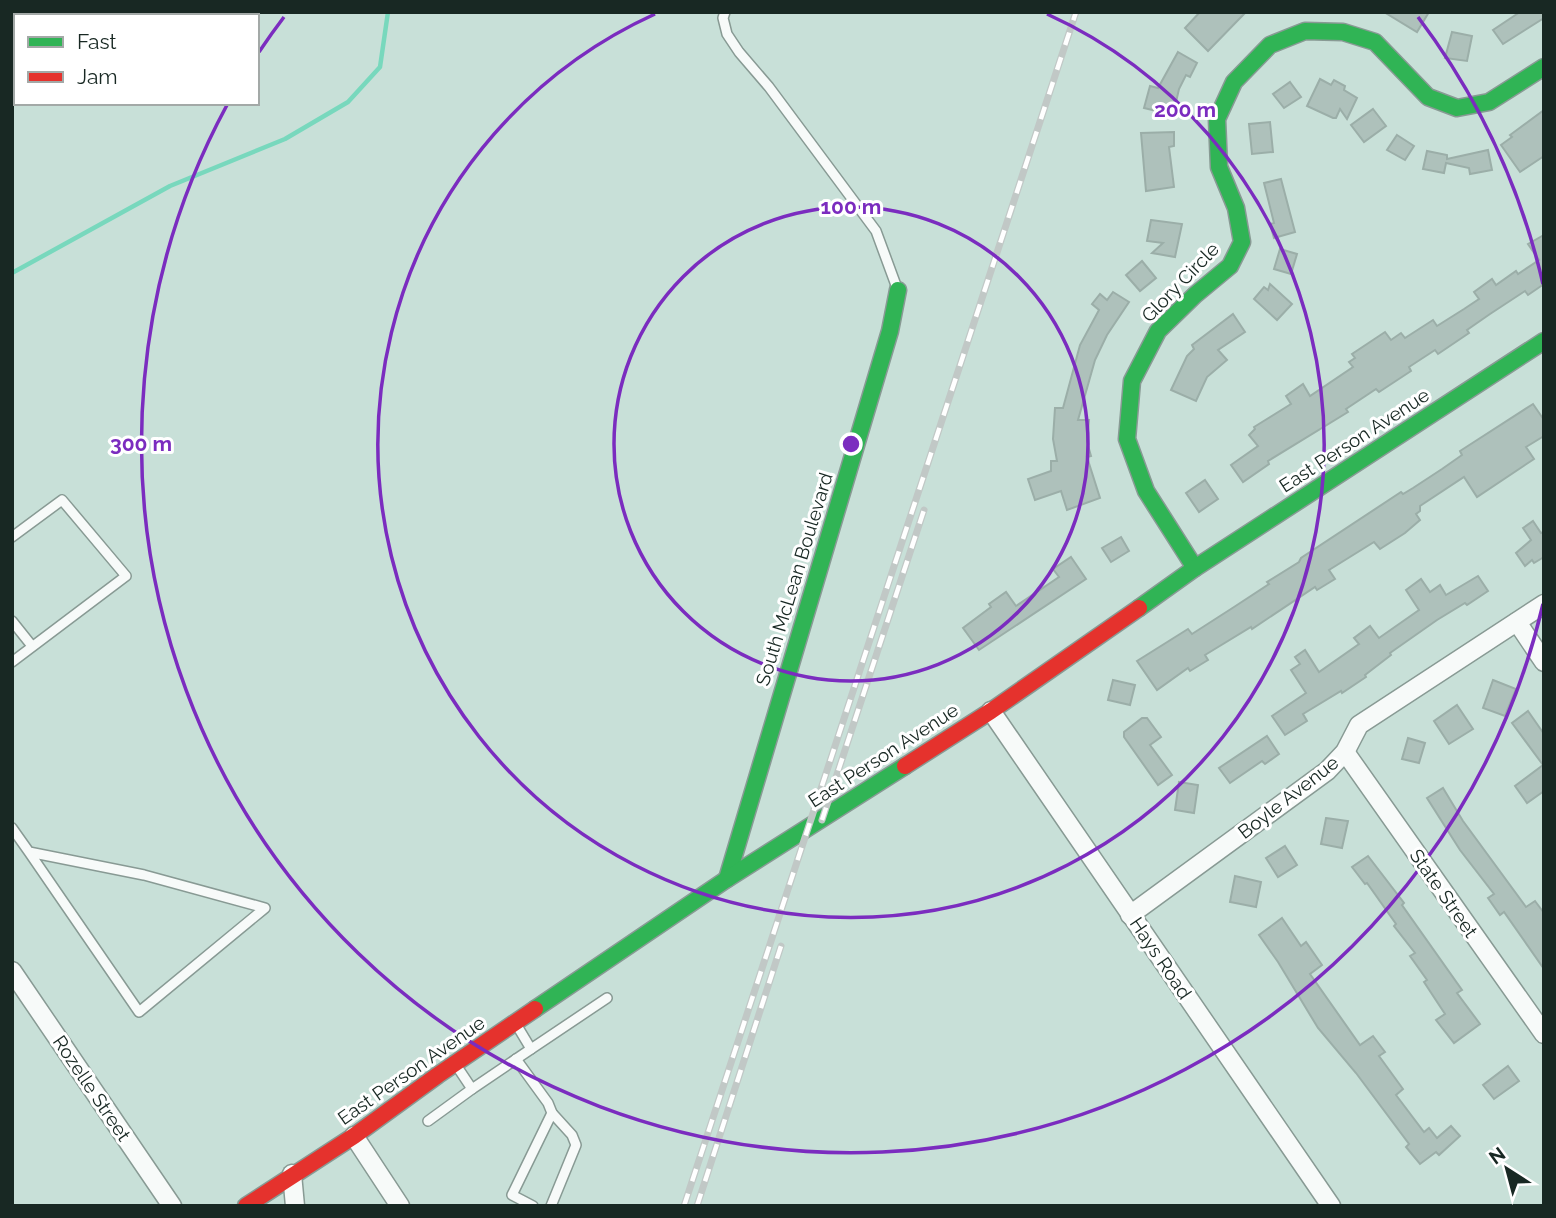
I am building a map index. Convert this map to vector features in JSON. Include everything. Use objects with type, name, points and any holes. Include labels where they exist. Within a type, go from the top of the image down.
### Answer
[{"type":"main road","name":"Glory Circle","points":[[1195,568],[1146,491],[1127,439],[1132,381],[1158,331],[1230,266],[1242,242],[1236,208],[1219,167],[1217,119],[1234,82],[1270,46],[1305,31],[1343,32],[1375,43],[1401,66],[1428,97],[1457,108],[1489,102],[1544,67]]},
{"type":"main road","name":"South McLean Boulevard","points":[[727,879],[890,331],[898,290]]},
{"type":"main road","name":"East Person Avenue","points":[[246,1206],[354,1136],[727,879],[990,711],[1195,568],[1544,341]]},
{"type":"street","name":"Boyle Avenue","points":[[1130,915],[1327,771],[1345,752],[1359,725],[1544,604]]},
{"type":"street","points":[[1517,622],[1544,662]]},
{"type":"street","name":"Hays Road","points":[[990,711],[1331,1206]]},
{"type":"street","name":"State Street","points":[[1345,752],[1544,1034]]},
{"type":"street","name":"Rozelle Street","points":[[12,971],[172,1206]]},
{"type":"street","points":[[354,1136],[400,1206]]},
{"type":"street","points":[[292,1174],[295,1206]]},
{"type":"lane","points":[[725,12],[723,18],[727,34],[738,52],[769,87],[876,231],[898,290]]},
{"type":"lane","points":[[12,537],[62,500],[126,576],[12,662]]},
{"type":"lane","points":[[12,621],[32,646]]},
{"type":"lane","points":[[12,828],[139,1012],[265,908],[144,875],[29,852]]},
{"type":"lane","points":[[428,1121],[607,998]]},
{"type":"lane","points":[[515,1023],[531,1049]]},
{"type":"lane","points":[[516,1059],[548,1103],[552,1113],[572,1135],[576,1145],[551,1206]]},
{"type":"lane","points":[[455,1064],[472,1089]]},
{"type":"lane","points":[[533,1206],[513,1195],[552,1113]]},
{"type":"building","points":[[1200,12],[1246,12],[1208,51],[1185,28]]},
{"type":"building","points":[[1384,12],[1429,12],[1417,32]]},
{"type":"building","points":[[1520,12],[1544,12],[1544,18],[1503,44],[1493,30]]},
{"type":"building","points":[[1452,32],[1472,36],[1467,61],[1445,58]]},
{"type":"building","points":[[1178,52],[1197,63],[1190,77],[1186,75],[1179,89],[1173,115],[1144,108],[1150,86],[1158,88]]},
{"type":"building","points":[[1320,79],[1331,85],[1334,80],[1357,98],[1347,119],[1340,109],[1336,118],[1333,118],[1307,106]]},
{"type":"building","points":[[1290,82],[1301,97],[1284,108],[1273,94]]},
{"type":"building","points":[[1373,109],[1386,126],[1364,142],[1351,125]]},
{"type":"building","points":[[1544,110],[1544,156],[1520,172],[1501,145]]},
{"type":"building","points":[[1270,122],[1273,152],[1252,154],[1249,124]]},
{"type":"building","points":[[1174,132],[1174,146],[1169,147],[1174,187],[1146,191],[1141,133]]},
{"type":"building","points":[[1397,135],[1414,146],[1405,160],[1387,150]]},
{"type":"building","points":[[1488,150],[1492,170],[1470,174],[1469,168],[1446,163],[1444,173],[1423,169],[1427,151],[1447,155],[1447,159]]},
{"type":"building","points":[[1281,179],[1295,232],[1274,238],[1270,224],[1274,223],[1264,183]]},
{"type":"building","points":[[1151,220],[1182,224],[1175,257],[1152,253],[1163,243],[1147,241]]},
{"type":"building","points":[[1544,235],[1544,284],[1528,295],[1525,291],[1490,314],[1467,330],[1469,333],[1438,354],[1435,350],[1409,367],[1411,371],[1379,392],[1376,389],[1346,409],[1348,412],[1268,461],[1269,464],[1243,482],[1231,465],[1258,446],[1249,435],[1254,427],[1291,404],[1286,396],[1303,384],[1310,396],[1353,367],[1349,362],[1355,358],[1352,354],[1385,332],[1391,340],[1401,333],[1405,338],[1433,320],[1437,326],[1479,299],[1474,292],[1492,279],[1496,285],[1539,260],[1528,244]]},
{"type":"building","points":[[1280,249],[1297,254],[1291,274],[1274,269]]},
{"type":"building","points":[[1142,261],[1156,278],[1140,291],[1126,275]]},
{"type":"building","points":[[1270,284],[1292,304],[1277,320],[1254,299],[1264,287],[1268,290]]},
{"type":"building","points":[[1113,292],[1129,302],[1107,335],[1095,360],[1078,420],[1089,420],[1087,442],[1091,456],[1087,457],[1100,498],[1067,510],[1061,491],[1035,500],[1028,479],[1051,471],[1051,461],[1057,461],[1053,439],[1055,408],[1063,408],[1080,345],[1099,310],[1092,304],[1100,294],[1107,300]]},
{"type":"building","points":[[1233,314],[1245,332],[1218,350],[1227,360],[1207,377],[1196,401],[1171,390],[1187,356],[1194,349],[1192,345]]},
{"type":"building","points":[[1533,404],[1544,420],[1544,436],[1526,447],[1534,459],[1477,497],[1464,477],[1420,506],[1420,511],[1416,514],[1420,520],[1405,533],[1380,549],[1374,542],[1329,570],[1335,579],[1317,590],[1315,587],[1252,629],[1251,627],[1205,655],[1208,660],[1190,671],[1188,668],[1157,690],[1137,661],[1188,629],[1192,634],[1234,607],[1301,558],[1401,492],[1403,494],[1442,469],[1462,455],[1460,451]]},
{"type":"building","points":[[1205,480],[1218,499],[1199,512],[1186,493]]},
{"type":"building","points":[[1533,521],[1541,533],[1544,532],[1544,557],[1534,563],[1532,560],[1525,566],[1516,553],[1531,540],[1523,528]]},
{"type":"building","points":[[1121,537],[1129,551],[1111,562],[1102,548]]},
{"type":"building","points":[[1071,557],[1086,579],[979,650],[963,628],[1006,592],[1016,606],[1059,577],[1053,569]]},
{"type":"building","points":[[1478,576],[1488,591],[1437,620],[1390,653],[1391,655],[1365,675],[1366,677],[1342,693],[1341,691],[1303,714],[1307,721],[1285,735],[1272,716],[1306,693],[1291,670],[1300,664],[1295,657],[1305,650],[1319,672],[1359,644],[1354,638],[1370,626],[1379,638],[1419,610],[1406,590],[1421,579],[1430,592],[1440,585],[1446,595]]},
{"type":"building","points":[[1113,680],[1135,685],[1130,705],[1108,700]]},
{"type":"building","points":[[1493,680],[1516,689],[1505,716],[1483,708]]},
{"type":"building","points":[[1457,705],[1473,729],[1449,744],[1434,721]]},
{"type":"building","points":[[1528,711],[1544,734],[1544,791],[1527,803],[1515,786],[1543,765],[1512,723]]},
{"type":"building","points":[[1142,718],[1147,718],[1161,737],[1150,745],[1172,775],[1158,785],[1124,737],[1124,732]]},
{"type":"building","points":[[1267,736],[1279,754],[1265,764],[1262,761],[1230,783],[1219,768]]},
{"type":"building","points":[[1408,738],[1425,743],[1419,763],[1402,759]]},
{"type":"building","points":[[1179,782],[1198,785],[1194,813],[1175,810]]},
{"type":"building","points":[[1443,788],[1463,821],[1526,907],[1535,901],[1544,913],[1544,969],[1504,912],[1500,915],[1488,898],[1494,894],[1460,850],[1427,798]]},
{"type":"building","points":[[1326,818],[1348,821],[1342,848],[1321,844]]},
{"type":"building","points":[[1285,846],[1297,865],[1278,877],[1266,858]]},
{"type":"building","points":[[1368,856],[1404,903],[1402,905],[1462,990],[1457,993],[1480,1024],[1454,1043],[1436,1020],[1445,1014],[1424,982],[1427,980],[1410,956],[1415,953],[1367,883],[1365,884],[1352,867]]},
{"type":"building","points":[[1235,876],[1261,882],[1256,907],[1230,902]]},
{"type":"building","points":[[1282,918],[1301,946],[1306,942],[1322,965],[1310,974],[1360,1045],[1373,1036],[1385,1052],[1379,1056],[1403,1089],[1396,1095],[1424,1132],[1429,1128],[1437,1138],[1451,1126],[1460,1136],[1439,1155],[1436,1152],[1420,1164],[1406,1147],[1409,1144],[1356,1073],[1318,1028],[1259,935]]},
{"type":"building","points":[[1508,1066],[1519,1081],[1494,1099],[1483,1085]]},
{"type":"waterway","points":[[12,273],[170,186],[285,139],[348,102],[380,67],[388,12]]},
{"type":"railway","points":[[684,1206],[1076,12]]},
{"type":"railway","points":[[822,820],[924,510]]},
{"type":"railway","points":[[697,1206],[781,946]]},
{"type":"traffic: fast","points":[[1195,568],[1146,491],[1127,439],[1132,381],[1158,331],[1230,266],[1242,242],[1236,208],[1219,167],[1217,119],[1234,82],[1270,45],[1305,31],[1343,32],[1375,42],[1428,97],[1457,108],[1489,102],[1544,67]]},
{"type":"traffic: fast","points":[[727,879],[890,331],[898,290]]},
{"type":"traffic: fast","points":[[1139,608],[1195,568],[1544,341]]},
{"type":"traffic: fast","points":[[535,1009],[727,879],[905,766]]},
{"type":"traffic: jam","points":[[905,766],[991,711],[1139,608]]},
{"type":"traffic: jam","points":[[246,1206],[354,1136],[535,1009]]}]
